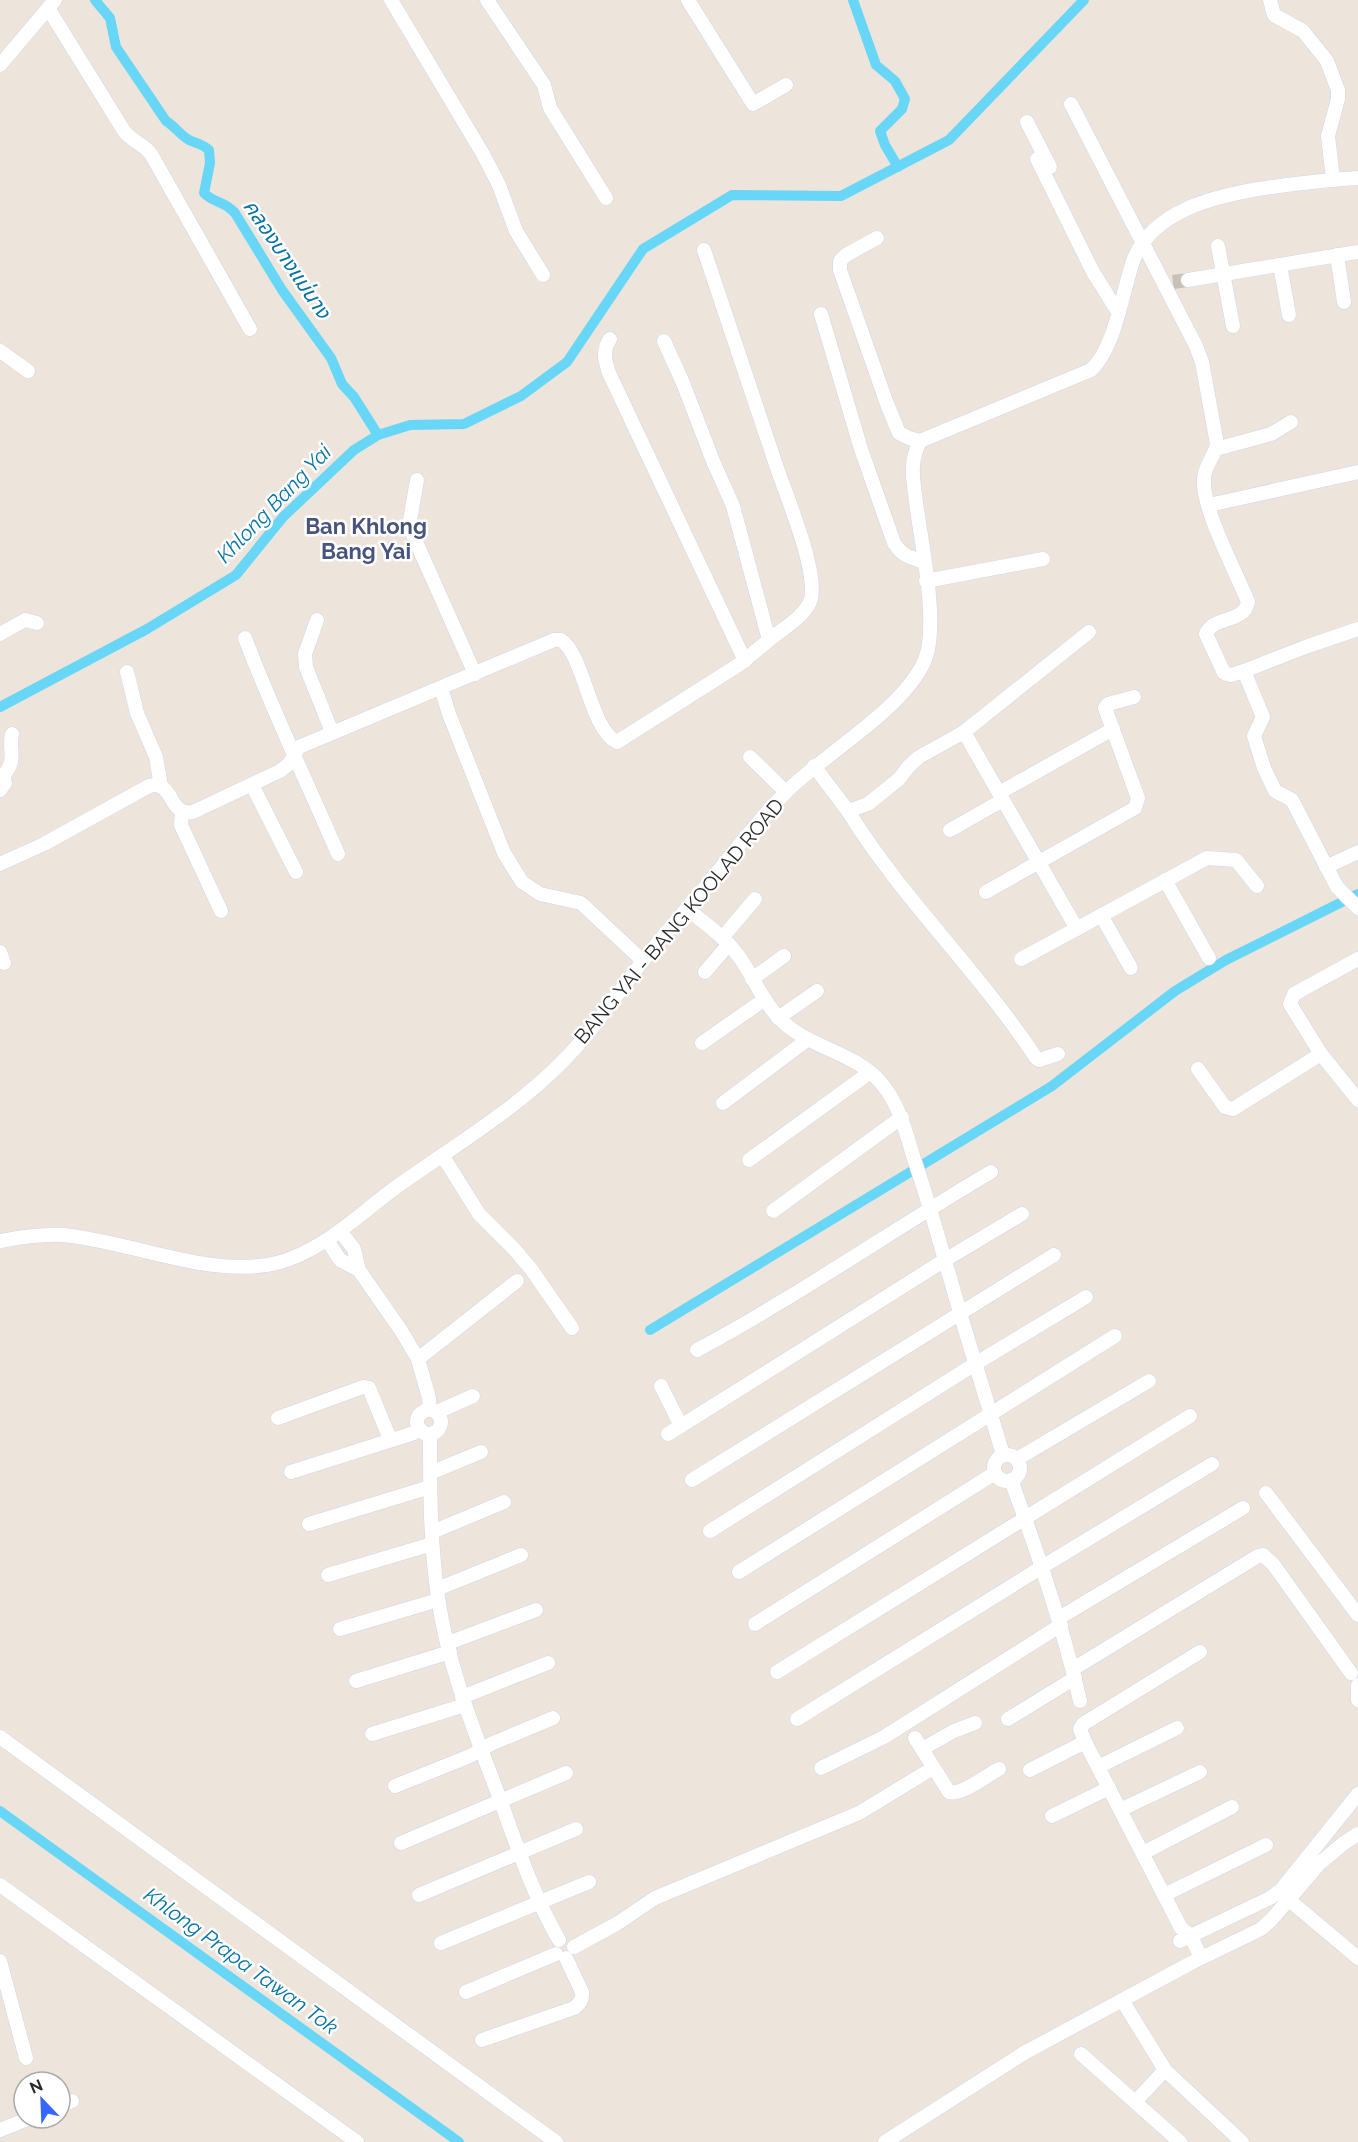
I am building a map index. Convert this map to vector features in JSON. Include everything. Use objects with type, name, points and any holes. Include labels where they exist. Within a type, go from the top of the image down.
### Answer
[{"type":"street","points":[[391,0],[483,154],[499,185],[516,231],[543,275]]},
{"type":"street","points":[[487,0],[544,85],[550,108],[606,198]]},
{"type":"street","points":[[688,0],[753,104],[786,85]]},
{"type":"street","points":[[1270,0],[1274,15],[1303,31],[1327,61],[1334,77],[1338,99],[1328,136],[1333,179]]},
{"type":"street","points":[[0,65],[51,4],[124,132],[136,144],[147,148],[151,154],[250,329]]},
{"type":"street","points":[[1071,104],[1143,244],[1168,284],[1202,362],[1217,444],[1203,480],[1209,505],[1228,558],[1248,602],[1247,609],[1241,614],[1207,630],[1206,634],[1224,673],[1228,676],[1244,671],[1358,629]]},
{"type":"street","points":[[1027,122],[1083,233],[1083,236],[1077,239]]},
{"type":"street","points":[[1037,159],[1093,272],[1118,312]]},
{"type":"street","points":[[877,238],[846,255],[840,261],[840,270],[899,433],[920,441],[1091,370],[1104,354],[1135,257],[1143,244],[1165,222],[1180,212],[1216,197],[1299,182],[1358,178]]},
{"type":"street","points":[[1218,246],[1233,326]]},
{"type":"street","points":[[0,864],[44,844],[149,786],[161,786],[167,790],[179,810],[193,812],[280,771],[289,764],[299,747],[554,640],[561,640],[570,648],[589,696],[609,736],[617,742],[745,661],[802,613],[811,600],[810,570],[797,523],[704,250]]},
{"type":"street","points":[[1188,280],[1358,252]]},
{"type":"street","points":[[1337,255],[1344,302]]},
{"type":"street","points":[[1280,265],[1289,315]]},
{"type":"street","points":[[821,314],[861,449],[894,543],[900,552],[909,558],[924,562]]},
{"type":"street","points":[[610,339],[606,346],[605,359],[609,373],[745,661]]},
{"type":"street","points":[[664,340],[733,506],[769,640]]},
{"type":"street","points":[[0,351],[28,371]]},
{"type":"street","points":[[1216,449],[1271,434],[1291,422]]},
{"type":"street","name":"BANG YAI - BANG KOOLAD ROAD","points":[[0,1241],[27,1236],[60,1235],[205,1263],[247,1266],[278,1263],[303,1254],[327,1240],[522,1098],[563,1061],[586,1035],[643,961],[786,792],[814,766],[886,710],[916,677],[929,646],[931,622],[911,468],[920,441]]},
{"type":"street","points":[[1209,505],[1358,472]]},
{"type":"street","points":[[417,480],[409,526],[475,674]]},
{"type":"street","points":[[926,580],[1042,559]]},
{"type":"street","points":[[0,633],[25,620],[37,623]]},
{"type":"street","points":[[317,620],[305,654],[306,667],[332,732]]},
{"type":"street","points":[[848,811],[868,804],[899,780],[919,757],[964,732],[1089,632]]},
{"type":"street","points":[[245,638],[268,697],[295,752],[338,854]]},
{"type":"street","points":[[1244,671],[1263,717],[1254,736],[1264,768],[1275,791],[1292,800],[1342,894],[1358,907]]},
{"type":"street","points":[[127,672],[137,713],[156,757],[161,786]]},
{"type":"street","points":[[441,688],[449,714],[504,853],[522,882],[540,894],[581,903],[643,961]]},
{"type":"street","points":[[986,892],[1135,808],[1138,798],[1106,712],[1106,706],[1134,696]]},
{"type":"street","points":[[950,830],[1001,796],[1113,729]]},
{"type":"street","points":[[964,732],[1077,928]]},
{"type":"street","points":[[0,790],[5,783],[4,773],[11,764],[12,735]]},
{"type":"street","points":[[750,757],[786,792]]},
{"type":"street","points":[[814,766],[848,811],[870,846],[997,1004],[1036,1058],[1039,1060],[1058,1054]]},
{"type":"street","points":[[252,785],[296,872]]},
{"type":"street","points":[[182,812],[181,825],[221,911]]},
{"type":"street","points":[[1326,867],[1358,852]]},
{"type":"street","points":[[1021,959],[1211,857],[1236,860],[1257,886]]},
{"type":"street","points":[[1165,880],[1209,958]]},
{"type":"street","points":[[705,972],[755,900]]},
{"type":"street","points":[[687,909],[726,941],[778,1018],[795,1033],[836,1051],[870,1072],[880,1082],[902,1117],[1003,1455]]},
{"type":"street","points":[[1101,915],[1131,968]]},
{"type":"street","points":[[753,980],[784,956]]},
{"type":"street","points":[[1358,959],[1294,994],[1290,1000],[1293,1011],[1321,1054],[1358,1100]]},
{"type":"street","points":[[778,1018],[817,991]]},
{"type":"street","points":[[702,1043],[765,999]]},
{"type":"street","points":[[723,1103],[807,1040]]},
{"type":"street","points":[[1198,1069],[1225,1107],[1233,1109],[1321,1054]]},
{"type":"street","points":[[749,1160],[870,1072]]},
{"type":"street","points":[[773,1211],[902,1117]]},
{"type":"street","points":[[442,1155],[479,1214],[531,1269],[572,1328]]},
{"type":"street","points":[[697,1350],[756,1318],[991,1172]]},
{"type":"street","points":[[668,1434],[1022,1214]]},
{"type":"street","points":[[291,1472],[390,1439],[425,1431],[435,1432],[441,1425],[441,1420],[433,1411],[418,1359],[359,1270],[354,1249],[340,1231]]},
{"type":"street","points":[[327,1240],[340,1260],[359,1270]]},
{"type":"street","points":[[692,1480],[1054,1255]]},
{"type":"street","points":[[418,1359],[517,1281]]},
{"type":"street","points":[[710,1531],[1086,1297]]},
{"type":"street","points":[[739,1572],[1115,1336]]},
{"type":"street","points":[[1017,1459],[1149,1381]]},
{"type":"street","points":[[278,1418],[363,1386],[369,1388],[390,1439]]},
{"type":"street","points":[[661,1386],[681,1426]]},
{"type":"street","points":[[473,1396],[433,1411],[423,1411],[417,1418],[425,1431],[437,1594],[463,1701],[480,1750],[539,1903],[563,1950],[583,1999],[574,2008],[482,2040]]},
{"type":"street","points":[[777,1672],[1190,1416]]},
{"type":"street","points":[[309,1524],[430,1480],[481,1452]]},
{"type":"street","points":[[1008,1454],[1020,1463],[1019,1473],[1011,1480],[1001,1479],[995,1473],[995,1462],[1003,1455],[1008,1454]]},
{"type":"street","points":[[797,1719],[1212,1464]]},
{"type":"street","points":[[755,1624],[995,1473]]},
{"type":"street","points":[[1011,1480],[1060,1621],[1080,1701]]},
{"type":"street","points":[[1266,1493],[1358,1615]]},
{"type":"street","points":[[328,1575],[432,1538],[504,1502]]},
{"type":"street","points":[[821,1768],[884,1737],[1060,1621],[1243,1508]]},
{"type":"street","points":[[340,1629],[437,1594],[521,1555]]},
{"type":"street","points":[[1008,1719],[1074,1673],[1263,1555],[1273,1564],[1355,1679],[1358,1700]]},
{"type":"street","points":[[356,1682],[449,1648],[536,1610]]},
{"type":"street","points":[[1196,1960],[1084,1742],[1080,1729],[1083,1724],[1200,1652]]},
{"type":"street","points":[[372,1734],[463,1701],[548,1663]]},
{"type":"street","points":[[395,1786],[552,1718]]},
{"type":"street","points":[[975,1723],[918,1744],[946,1789],[954,1794],[999,1768]]},
{"type":"street","points":[[1098,1767],[1177,1728]]},
{"type":"street","points":[[0,1737],[556,2142]]},
{"type":"street","points":[[1030,1770],[1084,1742]]},
{"type":"street","points":[[466,1992],[563,1950],[618,1923],[655,1898],[859,1813],[933,1768]]},
{"type":"street","points":[[1120,1810],[1200,1772]]},
{"type":"street","points":[[401,1843],[566,1773]]},
{"type":"street","points":[[1052,1816],[1109,1788]]},
{"type":"street","points":[[1184,1935],[1270,1898],[1281,1890],[1358,1794]]},
{"type":"street","points":[[1143,1853],[1232,1807]]},
{"type":"street","points":[[419,1895],[576,1829]]},
{"type":"street","points":[[885,2142],[1024,2053],[1196,1960],[1261,1929],[1330,1853],[1358,1834]]},
{"type":"street","points":[[1164,1895],[1266,1845]]},
{"type":"street","points":[[441,1943],[589,1882]]},
{"type":"street","points":[[0,1885],[357,2142]]},
{"type":"street","points":[[1289,1900],[1358,1958]]},
{"type":"street","points":[[0,1962],[6,2006],[26,2058]]},
{"type":"street","points":[[1122,2000],[1165,2070],[1242,2142]]},
{"type":"street","points":[[1081,2054],[1180,2142]]},
{"type":"street","points":[[1135,2102],[1165,2070]]},
{"type":"waterway","name":"คลองบางแม่นาง","points":[[95,0],[110,18],[116,47],[166,121],[188,140],[209,150],[210,163],[204,193],[235,213],[282,290],[331,358],[342,384],[354,397],[378,435]]},
{"type":"waterway","points":[[853,0],[876,65],[895,81],[905,99],[902,109],[880,131],[898,167]]},
{"type":"waterway","name":"Khlong Bang Yai","points":[[0,707],[147,629],[236,575],[283,517],[354,450],[378,435],[410,425],[464,424],[521,396],[567,362],[643,249],[732,195],[841,196],[949,140],[1084,0]]},
{"type":"waterway","points":[[650,1330],[1052,1086],[1175,991],[1226,960],[1358,894]]},
{"type":"waterway","name":"Khlong Prapa Tawan Tok","points":[[0,1811],[459,2142]]},
{"type":"tunnel","points":[[1173,282],[1188,280]]},
{"type":"district","name":"Ban Khlong Bang Yai","points":[[366,538]]}]
